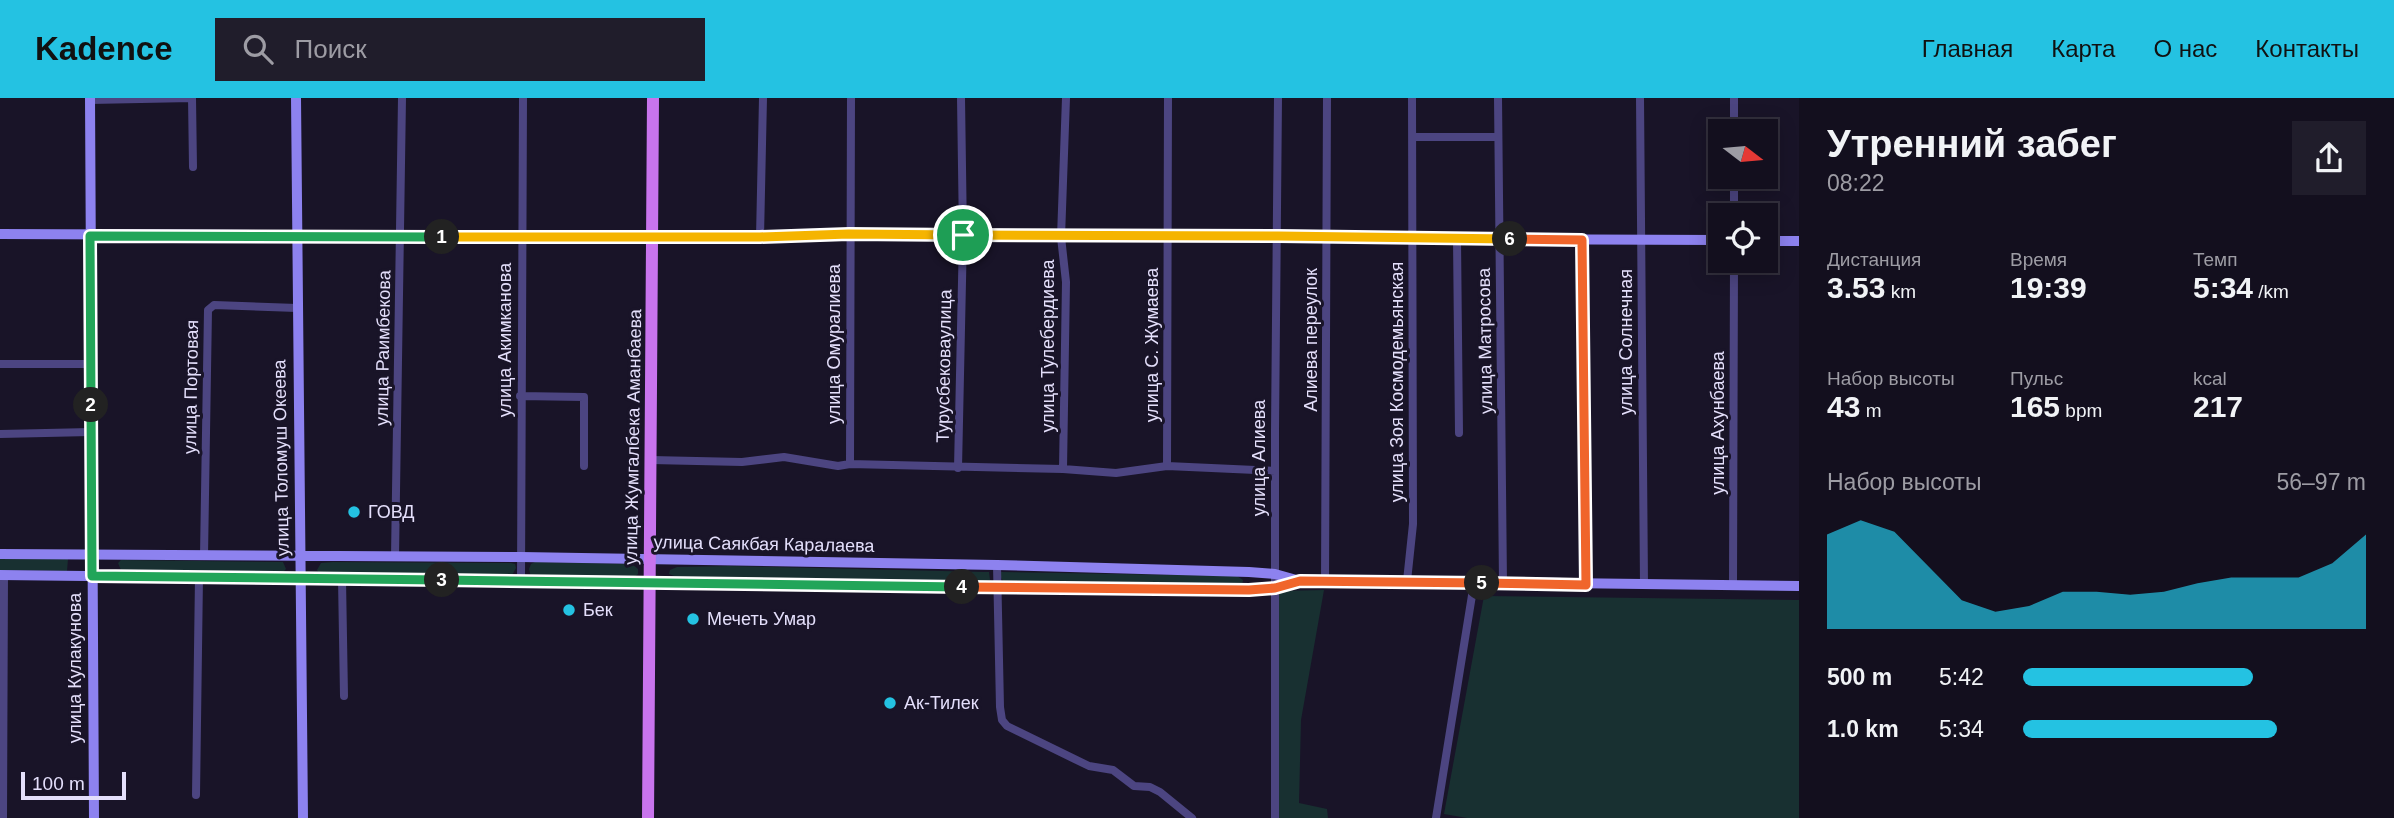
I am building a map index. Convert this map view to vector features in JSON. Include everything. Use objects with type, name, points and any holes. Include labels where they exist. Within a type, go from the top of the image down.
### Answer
[{"type":"main road","name":"улица Жумгалбека Аманбаева","points":[[648,818],[653,98]]},
{"type":"street","points":[[89,99],[192,98],[193,167]]},
{"type":"street","name":"улица Толомуш Океева","points":[[296,98],[303,818]]},
{"type":"street","name":"улица Раимбекова","points":[[395,556],[402,98]]},
{"type":"street","name":"улица Акимканова","points":[[520,581],[523,98]]},
{"type":"street","points":[[760,237],[763,98]]},
{"type":"street","name":"улица Омуралиева","points":[[849,464],[851,98]]},
{"type":"street","name":"Турусбековаулица","points":[[958,468],[963,235],[961,98]]},
{"type":"street","name":"улица Тулебердиева","points":[[1063,469],[1066,282],[1061,237],[1066,98]]},
{"type":"street","name":"улица С. Жумаева","points":[[1167,466],[1168,98]]},
{"type":"street","name":"улица Алиева","points":[[1275,818],[1278,98]]},
{"type":"street","name":"Алиева переулок","points":[[1325,583],[1327,98]]},
{"type":"street","name":"улица Зоя Космодемьянская","points":[[1407,581],[1413,524],[1412,98]]},
{"type":"street","name":"улица Матросова","points":[[1498,98],[1503,584]]},
{"type":"street","name":"улица Солнечная","points":[[1640,98],[1643,585]]},
{"type":"street","points":[[1734,98],[1734,119]]},
{"type":"street","name":"улица Кулакунова","points":[[89,99],[94,818]]},
{"type":"street","points":[[1413,137],[1498,137]]},
{"type":"street","points":[[0,234],[760,237],[849,234],[1708,240]]},
{"type":"street","points":[[1457,239],[1459,433]]},
{"type":"street","points":[[1582,240],[1586,585]]},
{"type":"street","points":[[1778,241],[1799,241]]},
{"type":"street","name":"улица Ахунбаева","points":[[1733,586],[1734,273]]},
{"type":"street","name":"улица Портовая","points":[[204,556],[208,310],[214,305],[297,308]]},
{"type":"street","points":[[0,364],[91,364]]},
{"type":"street","points":[[520,396],[584,397],[584,466]]},
{"type":"street","points":[[0,434],[91,432]]},
{"type":"street","points":[[651,460],[742,462],[784,457],[838,466],[849,464],[1063,469],[1116,473],[1167,466],[1275,471]]},
{"type":"street","name":"улица Саякбая Каралаева","points":[[0,554],[522,557],[996,565],[1275,574],[1300,581]]},
{"type":"street","points":[[996,565],[1002,720],[1007,726],[1089,765],[1113,769],[1134,786],[1150,787],[1160,792],[1192,818]]},
{"type":"street","points":[[3,818],[2,575],[1249,590],[1275,588],[1300,581],[1799,586]]},
{"type":"street","points":[[196,795],[199,577]]},
{"type":"street","points":[[342,579],[344,696]]},
{"type":"street","points":[[1436,818],[1474,583]]},
{"type":"green space","points":[[0,559],[68,559],[67,571],[0,570]]},
{"type":"green space","points":[[121,560],[283,562],[286,569],[283,572],[121,570],[118,563]]},
{"type":"green space","points":[[535,562],[632,564],[638,569],[638,574],[632,579],[531,577],[529,569]]},
{"type":"green space","points":[[321,563],[511,563],[515,564],[516,568],[511,577],[319,573],[317,570]]},
{"type":"green space","points":[[677,567],[989,572],[990,580],[677,577],[669,574],[670,570]]},
{"type":"green space","points":[[1001,572],[1237,576],[1243,580],[1242,585],[1003,581]]},
{"type":"green space","points":[[1324,590],[1301,720],[1299,803],[1327,809],[1328,818],[1278,818],[1276,591]]},
{"type":"green space","points":[[1484,596],[1799,600],[1799,818],[1467,818],[1444,814]]},
{"type":"place","name":"ГОВД","points":[[354,512]]},
{"type":"place","name":"Бек","points":[[569,610]]},
{"type":"place","name":"Мечеть Умар","points":[[693,619]]},
{"type":"place","name":"Ак-Тилек","points":[[890,703]]},
{"type":"route","points":[[963,235],[1582,240],[1586,585],[1300,581],[1288,586],[1249,590],[92,576],[90,236],[963,235]]}]
